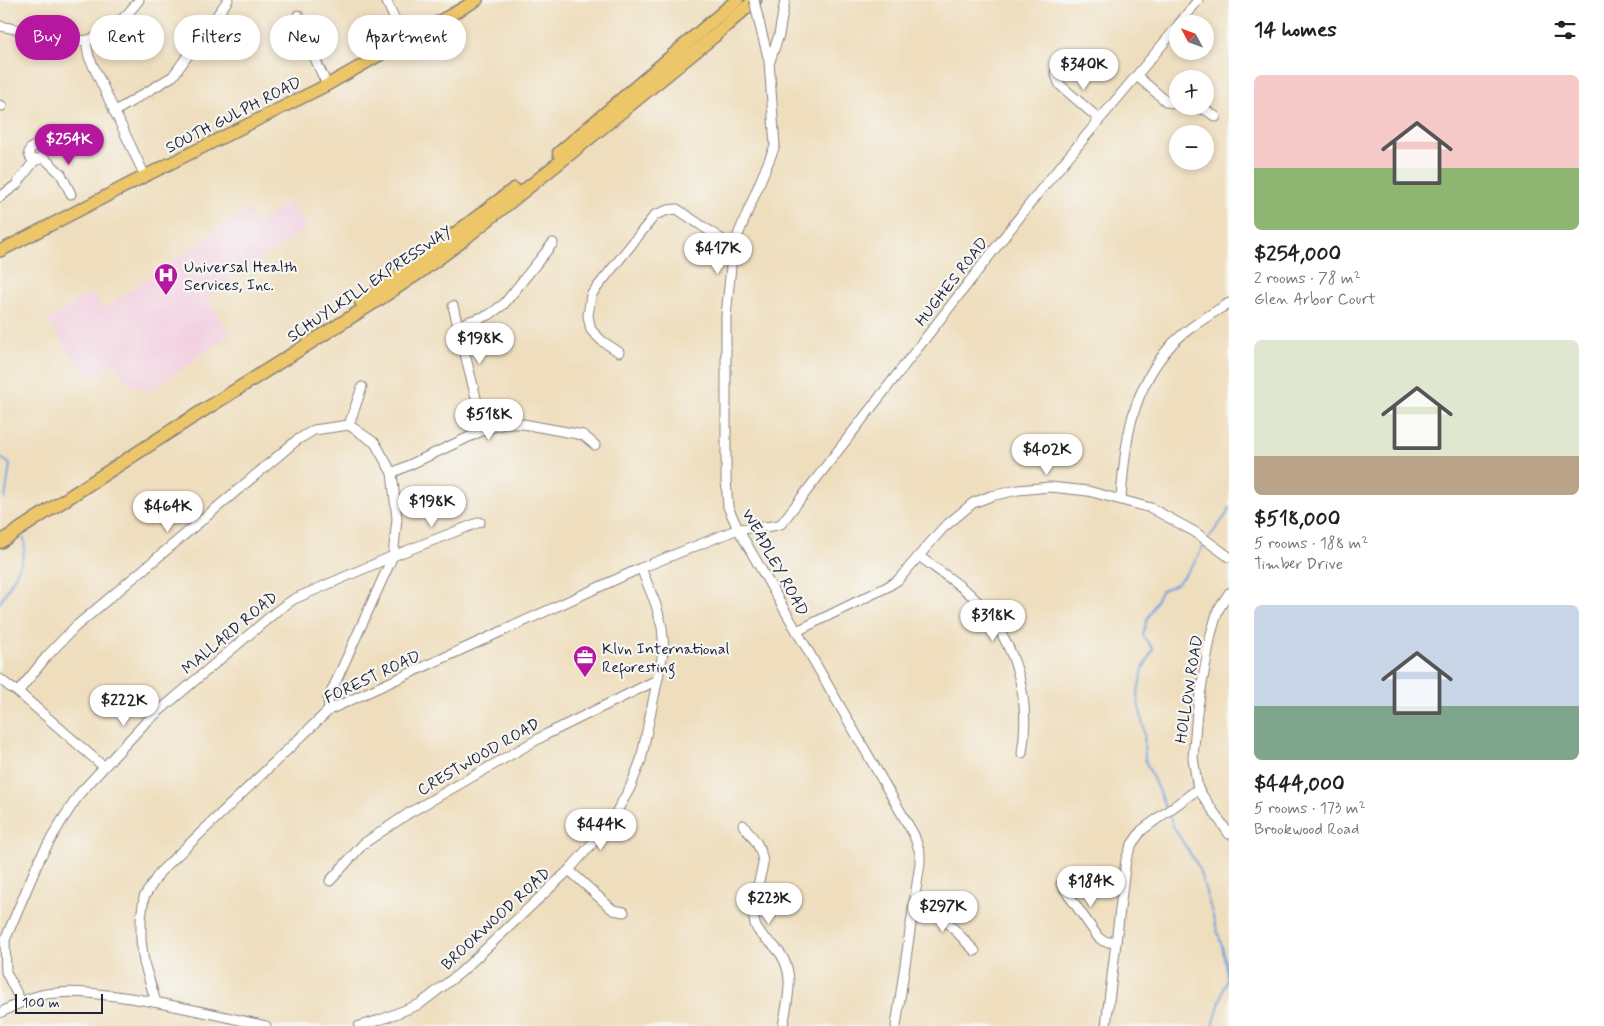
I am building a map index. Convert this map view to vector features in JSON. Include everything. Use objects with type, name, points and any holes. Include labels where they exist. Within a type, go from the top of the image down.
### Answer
[{"type":"highway","name":"SCHUYLKILL EXPRESSWAY","points":[[0,533],[355,306],[456,233],[546,164],[737,0]]},
{"type":"highway","name":"SCHUYLKILL EXPRESSWAY","points":[[0,542],[378,300],[434,262],[713,37],[754,0]]},
{"type":"main road","name":"SOUTH GULPH ROAD","points":[[449,15],[474,1]]},
{"type":"main road","name":"SOUTH GULPH ROAD","points":[[0,251],[327,85],[370,60]]},
{"type":"street","points":[[0,26],[86,40],[105,33],[126,17],[139,0]]},
{"type":"street","points":[[114,112],[173,76],[228,0]]},
{"type":"street","points":[[386,0],[393,15]]},
{"type":"street","name":"WEADLEY ROAD","points":[[754,0],[770,61],[775,146],[733,247],[726,316],[726,479],[728,507],[738,529],[914,835],[920,854],[920,863],[896,1026]]},
{"type":"street","points":[[770,61],[779,35],[785,0]]},
{"type":"street","name":"HUGHES ROAD","points":[[1186,15],[1198,0]]},
{"type":"street","name":"HUGHES ROAD","points":[[738,529],[774,526],[781,524],[788,517],[1000,242],[1098,120],[1169,36]]},
{"type":"street","points":[[86,40],[89,57],[145,176]]},
{"type":"street","points":[[316,60],[327,85]]},
{"type":"street","points":[[1055,73],[1060,85],[1098,120]]},
{"type":"street","points":[[1137,76],[1169,102]]},
{"type":"street","points":[[0,197],[16,185],[39,159],[61,174],[72,194]]},
{"type":"street","points":[[619,352],[602,341],[591,330],[588,316],[591,295],[655,215],[677,209],[733,247]]},
{"type":"street","points":[[458,325],[489,315],[504,304],[553,242]]},
{"type":"street","points":[[1121,499],[1125,450],[1132,414],[1143,388],[1158,362],[1174,343],[1193,326],[1229,303]]},
{"type":"street","points":[[454,306],[484,430]]},
{"type":"street","points":[[349,425],[362,387]]},
{"type":"street","points":[[392,472],[484,430],[505,424],[523,424],[583,435],[594,445]]},
{"type":"street","points":[[18,692],[47,656],[75,627],[296,440],[314,430],[349,425],[375,443],[392,472],[397,519],[393,556],[328,699],[329,710]]},
{"type":"street","points":[[797,631],[898,580],[943,528],[973,503],[991,496],[1018,490],[1050,487],[1088,491],[1151,508],[1195,532],[1229,557]]},
{"type":"street","name":"MALLARD ROAD","points":[[21,1002],[6,972],[6,940],[40,858],[80,793],[145,723],[278,610],[294,599],[393,556],[480,522]]},
{"type":"street","name":"FOREST ROAD","points":[[156,1002],[144,963],[142,948],[141,919],[144,897],[160,872],[329,710],[641,568],[738,529]]},
{"type":"street","points":[[919,556],[956,583],[977,602],[992,618],[1008,646],[1020,677],[1023,694],[1026,726],[1022,752]]},
{"type":"street","name":"BROOKWOOD ROAD","points":[[359,1026],[420,1004],[460,973],[569,870],[610,823],[630,788],[641,760],[664,648],[662,627],[656,605],[641,568]]},
{"type":"street","name":"HOLLOW ROAD","points":[[1229,593],[1218,610],[1211,634],[1197,712],[1193,758],[1198,788],[1229,834]]},
{"type":"street","points":[[0,679],[18,692],[104,766]]},
{"type":"street","name":"CRESTWOOD ROAD","points":[[330,881],[363,844],[409,813],[548,734],[657,680]]},
{"type":"street","points":[[1106,1026],[1126,859],[1132,844],[1142,830],[1198,788]]},
{"type":"street","points":[[743,825],[758,843],[763,864],[754,913],[755,925],[762,936],[781,953],[789,970],[790,987],[783,1026]]},
{"type":"street","points":[[569,870],[613,910],[624,912]]},
{"type":"street","points":[[1061,884],[1098,937],[1103,941],[1116,943]]},
{"type":"street","points":[[913,907],[928,911],[946,920],[975,951]]},
{"type":"street","points":[[0,1013],[21,1002],[45,995],[72,992],[104,994],[156,1002],[266,1026]]},
{"type":"shaded area","name":"Universal Health Services, Inc.","points":[[290,201],[307,227],[206,299],[231,334],[149,392],[128,383],[114,363],[88,379],[48,321],[91,293],[104,309],[247,209],[257,224]]},
{"type":"waterway","points":[[0,457],[10,464],[5,499]]},
{"type":"waterway","points":[[1208,539],[1227,514],[1229,508]]},
{"type":"waterway","points":[[0,603],[21,563],[25,546],[24,538]]},
{"type":"waterway","points":[[1166,808],[1145,760],[1144,730],[1137,696],[1143,669],[1153,649],[1143,636],[1146,622],[1161,591],[1178,583],[1194,563],[1205,543]]},
{"type":"waterway","points":[[1169,815],[1174,828],[1198,866],[1223,950],[1227,977],[1213,1026]]},
{"type":"place","name":"Universal Health Services, Inc.","points":[[166,296]]},
{"type":"place","name":"Klvn International Reforesting","points":[[585,678]]}]
